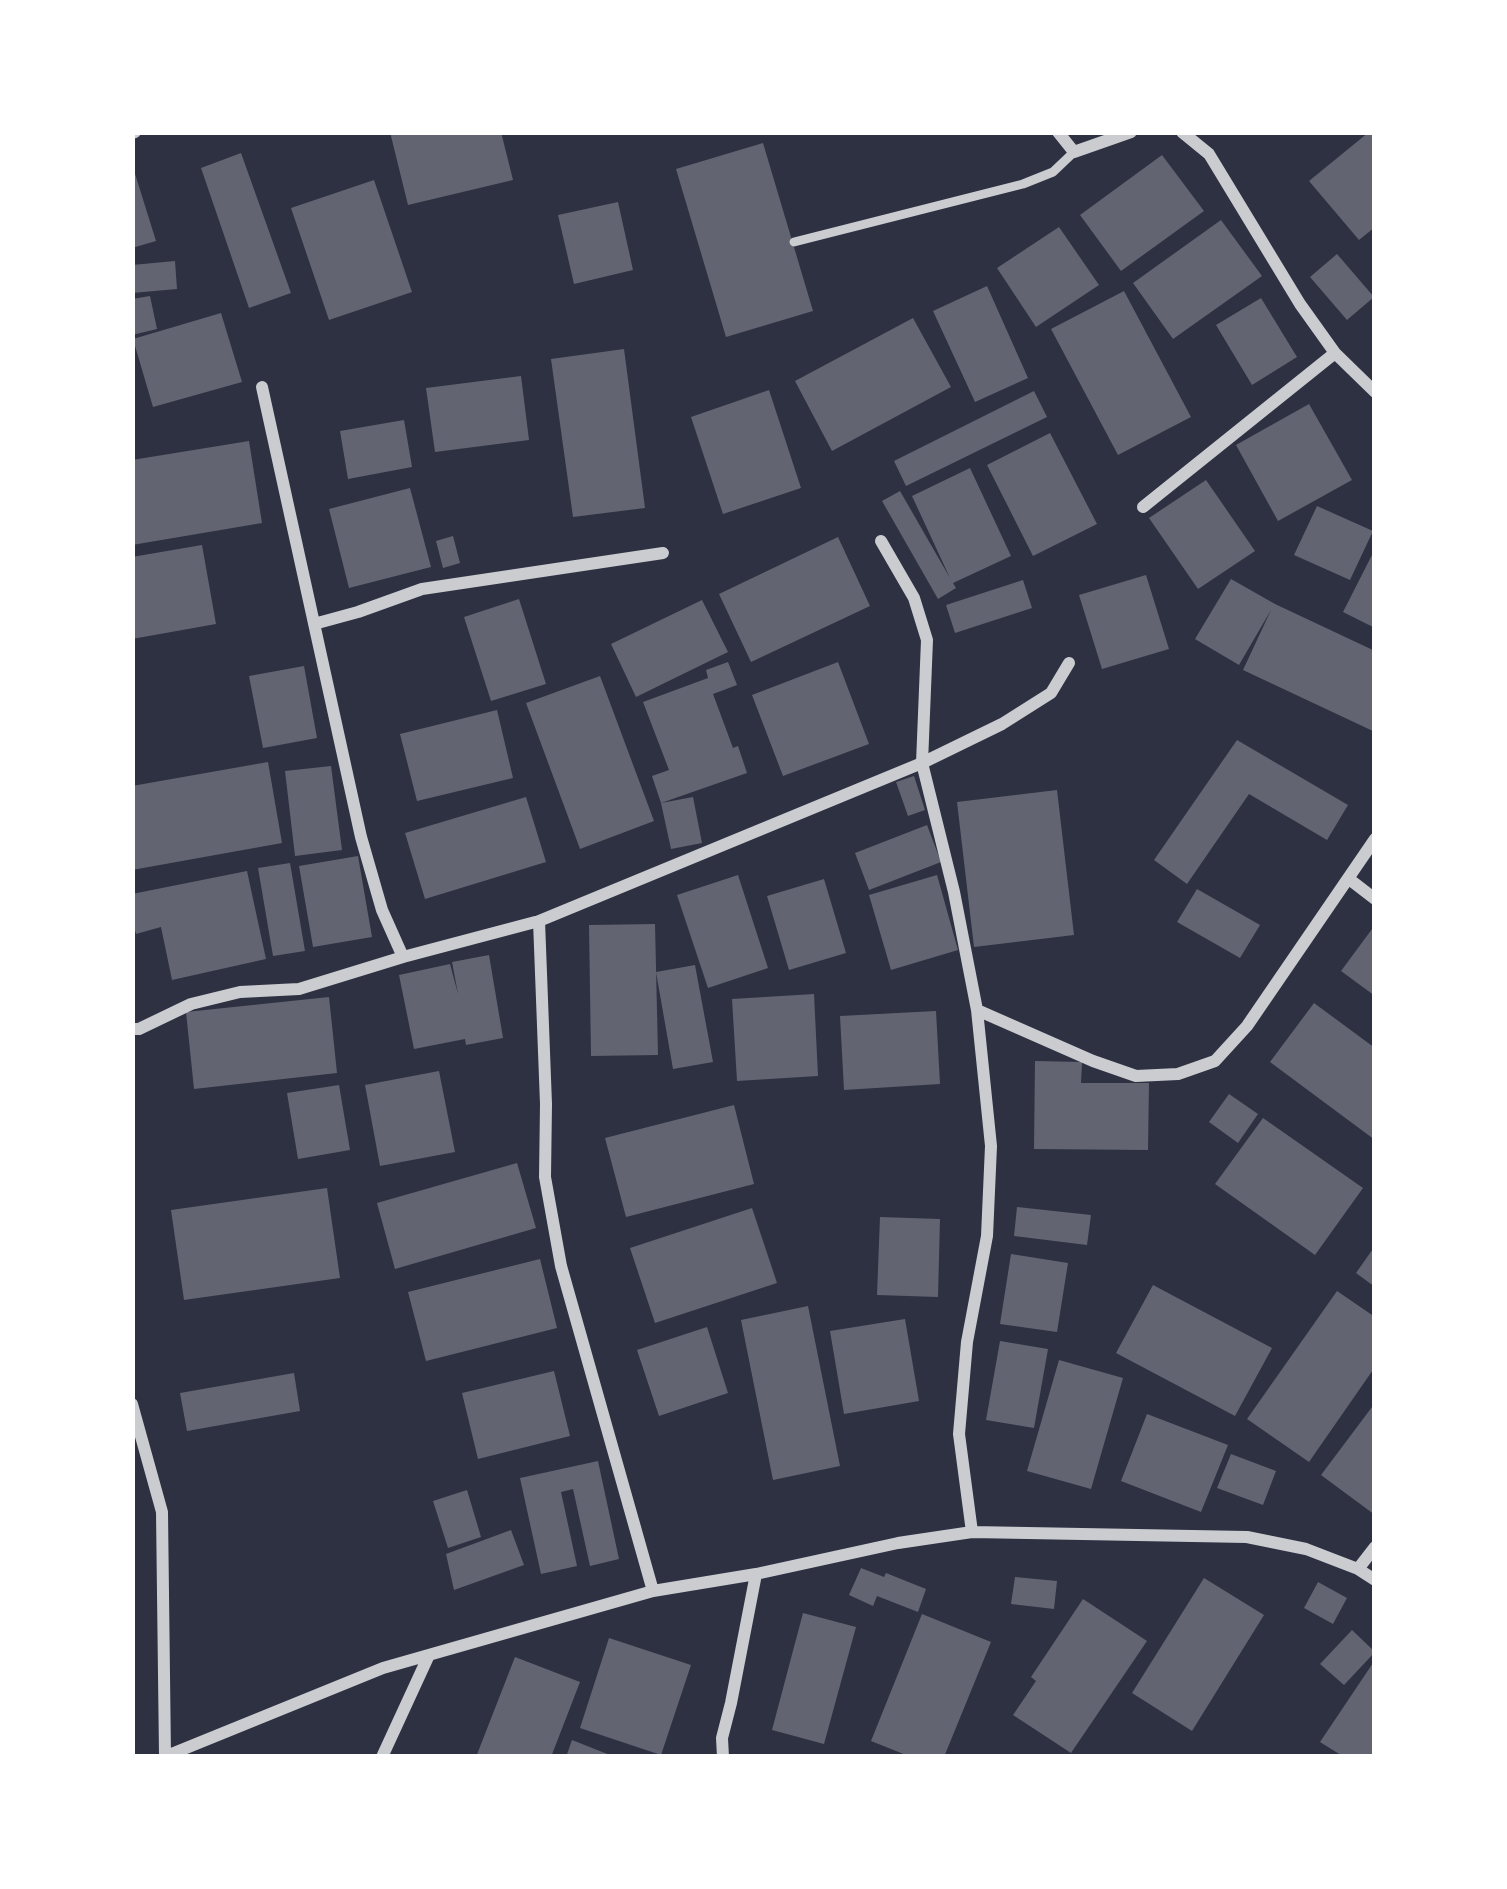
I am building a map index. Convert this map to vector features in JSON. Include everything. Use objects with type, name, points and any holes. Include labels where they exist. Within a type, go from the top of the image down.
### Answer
[{"type":"street","points":[[1058,132],[1074,152],[1131,132]]},
{"type":"street","points":[[1182,132],[1209,154],[1335,353],[1375,392]]},
{"type":"street","points":[[1143,507],[1335,353]]},
{"type":"street","points":[[262,387],[361,837],[382,910],[403,958]]},
{"type":"street","points":[[881,541],[914,598],[927,640],[922,763],[955,892],[977,1010],[992,1146],[987,1236],[967,1342],[959,1434],[972,1532]]},
{"type":"street","points":[[314,624],[422,589],[663,553]]},
{"type":"street","points":[[132,1029],[191,1004],[240,992],[299,989],[539,921],[922,763],[1002,724],[1051,693],[1069,663]]},
{"type":"street","points":[[977,1010],[1136,1076],[1178,1074],[1215,1061],[1247,1026],[1375,839]]},
{"type":"street","points":[[1349,879],[1375,899]]},
{"type":"street","points":[[539,921],[544,1178],[561,1265],[653,1592]]},
{"type":"street","points":[[132,1404],[162,1512],[165,1757],[383,1668],[653,1592],[972,1532],[1247,1537],[1306,1549],[1375,1580]]},
{"type":"street","points":[[1358,1569],[1375,1547]]},
{"type":"street","points":[[723,1757],[722,1738],[756,1574]]},
{"type":"street","points":[[382,1757],[429,1655]]},
{"type":"lane","points":[[794,242],[1023,184],[1053,172],[1074,152]]},
{"type":"building","points":[[390,132],[501,132],[513,180],[408,205]]},
{"type":"building","points":[[1375,132],[1375,227],[1359,240],[1309,181]]},
{"type":"building","points":[[763,143],[813,311],[726,337],[676,169]]},
{"type":"building","points":[[241,153],[291,293],[249,308],[201,168]]},
{"type":"building","points":[[1162,155],[1204,211],[1121,271],[1080,215]]},
{"type":"building","points":[[132,164],[156,241],[132,248]]},
{"type":"building","points":[[374,180],[412,292],[329,320],[291,208]]},
{"type":"building","points":[[618,202],[633,270],[574,284],[558,215]]},
{"type":"building","points":[[1221,220],[1262,276],[1173,339],[1133,283]]},
{"type":"building","points":[[1059,227],[1099,285],[1036,327],[997,268]]},
{"type":"building","points":[[1337,254],[1374,297],[1347,320],[1310,277]]},
{"type":"building","points":[[175,261],[177,289],[132,293],[132,265]]},
{"type":"building","points":[[987,286],[1028,378],[975,402],[933,311]]},
{"type":"building","points":[[1124,291],[1191,417],[1118,455],[1051,329]]},
{"type":"building","points":[[150,296],[157,329],[132,335],[132,299]]},
{"type":"building","points":[[1261,298],[1297,357],[1252,385],[1216,325]]},
{"type":"building","points":[[221,313],[242,382],[153,407],[133,339]]},
{"type":"building","points":[[913,318],[951,387],[832,451],[795,381]]},
{"type":"building","points":[[624,349],[645,508],[573,517],[551,359]]},
{"type":"building","points":[[521,376],[529,440],[435,452],[426,388]]},
{"type":"building","points":[[769,390],[801,488],[723,514],[691,417]]},
{"type":"building","points":[[1034,391],[1047,417],[906,486],[894,461]]},
{"type":"building","points":[[1309,404],[1352,480],[1278,521],[1236,445]]},
{"type":"building","points":[[404,420],[412,467],[348,479],[340,431]]},
{"type":"building","points":[[1050,433],[1097,524],[1033,556],[987,465]]},
{"type":"building","points":[[249,441],[262,523],[132,545],[132,460]]},
{"type":"building","points":[[970,468],[1011,556],[953,583],[956,588],[938,599],[882,501],[900,491],[950,578],[912,496]]},
{"type":"building","points":[[1206,480],[1255,551],[1198,589],[1149,518]]},
{"type":"building","points":[[410,488],[431,567],[349,588],[329,509]]},
{"type":"building","points":[[1317,506],[1373,531],[1350,580],[1294,555]]},
{"type":"building","points":[[453,536],[460,563],[443,568],[436,541]]},
{"type":"building","points":[[838,537],[870,606],[751,662],[719,594]]},
{"type":"building","points":[[202,545],[216,624],[132,639],[132,557]]},
{"type":"building","points":[[1375,549],[1375,628],[1343,612]]},
{"type":"building","points":[[1146,575],[1169,649],[1102,669],[1079,595]]},
{"type":"building","points":[[1231,579],[1375,651],[1375,732],[1243,670],[1271,610],[1239,665],[1195,639]]},
{"type":"building","points":[[1023,580],[1032,608],[955,633],[946,605]]},
{"type":"building","points":[[519,599],[546,684],[491,701],[464,617]]},
{"type":"building","points":[[702,600],[728,652],[636,697],[611,644]]},
{"type":"building","points":[[728,662],[737,685],[713,694],[747,773],[661,803],[652,776],[669,770],[643,702],[708,678],[706,670]]},
{"type":"building","points":[[838,662],[869,744],[783,776],[752,695]]},
{"type":"building","points":[[304,666],[317,738],[263,748],[249,676]]},
{"type":"building","points":[[600,676],[654,821],[580,849],[526,703]]},
{"type":"building","points":[[497,710],[513,778],[417,801],[400,734]]},
{"type":"building","points":[[1237,740],[1348,805],[1327,840],[1249,794],[1187,884],[1154,860]]},
{"type":"building","points":[[268,762],[282,843],[132,870],[132,786]]},
{"type":"building","points":[[331,766],[342,850],[295,856],[285,771]]},
{"type":"building","points":[[914,776],[925,810],[908,816],[896,782]]},
{"type":"building","points":[[1057,790],[1074,935],[974,947],[957,802]]},
{"type":"building","points":[[526,797],[546,862],[425,899],[405,833]]},
{"type":"building","points":[[693,797],[702,843],[671,849],[661,803]]},
{"type":"building","points":[[927,825],[941,862],[869,890],[855,853]]},
{"type":"building","points":[[358,856],[372,937],[313,947],[299,866]]},
{"type":"building","points":[[290,863],[305,951],[273,956],[258,868]]},
{"type":"building","points":[[247,871],[266,959],[172,980],[161,927],[136,934],[132,894]]},
{"type":"building","points":[[738,875],[768,968],[708,988],[677,895]]},
{"type":"building","points":[[937,875],[958,950],[891,970],[869,895]]},
{"type":"building","points":[[824,879],[846,953],[789,970],[767,896]]},
{"type":"building","points":[[1197,889],[1260,925],[1240,958],[1177,922]]},
{"type":"building","points":[[655,924],[658,1055],[591,1056],[589,925]]},
{"type":"building","points":[[1375,925],[1375,996],[1341,971]]},
{"type":"building","points":[[489,955],[503,1038],[466,1045],[465,1039],[414,1049],[399,975],[450,964],[458,994],[452,962]]},
{"type":"building","points":[[695,965],[713,1062],[673,1069],[656,972]]},
{"type":"building","points":[[814,994],[818,1076],[737,1081],[732,999]]},
{"type":"building","points":[[329,997],[337,1073],[194,1089],[186,1012]]},
{"type":"building","points":[[1314,1003],[1375,1048],[1375,1140],[1270,1062]]},
{"type":"building","points":[[936,1011],[940,1084],[844,1090],[840,1016]]},
{"type":"building","points":[[1035,1061],[1082,1062],[1081,1083],[1149,1083],[1148,1150],[1034,1149]]},
{"type":"building","points":[[439,1071],[455,1152],[380,1166],[365,1085]]},
{"type":"building","points":[[339,1085],[350,1150],[298,1159],[287,1093]]},
{"type":"building","points":[[1229,1094],[1258,1114],[1238,1143],[1209,1122]]},
{"type":"building","points":[[734,1105],[754,1184],[626,1217],[605,1138]]},
{"type":"building","points":[[1263,1118],[1363,1188],[1315,1255],[1215,1184]]},
{"type":"building","points":[[517,1163],[536,1228],[395,1269],[377,1203]]},
{"type":"building","points":[[327,1188],[340,1278],[184,1300],[171,1210]]},
{"type":"building","points":[[1017,1207],[1091,1215],[1087,1245],[1014,1236]]},
{"type":"building","points":[[752,1208],[777,1283],[655,1323],[630,1248]]},
{"type":"building","points":[[880,1217],[940,1219],[938,1297],[877,1295]]},
{"type":"building","points":[[1375,1246],[1375,1287],[1356,1273]]},
{"type":"building","points":[[1011,1254],[1068,1263],[1057,1332],[1000,1324]]},
{"type":"building","points":[[540,1259],[557,1328],[426,1361],[408,1292]]},
{"type":"building","points":[[1153,1285],[1272,1348],[1235,1416],[1116,1353]]},
{"type":"building","points":[[1337,1291],[1375,1317],[1375,1367],[1309,1462],[1247,1419]]},
{"type":"building","points":[[808,1306],[840,1466],[773,1480],[741,1320]]},
{"type":"building","points":[[905,1319],[919,1401],[844,1414],[830,1331]]},
{"type":"building","points":[[707,1327],[728,1393],[659,1416],[637,1350]]},
{"type":"building","points":[[1000,1341],[1048,1349],[1034,1428],[986,1420]]},
{"type":"building","points":[[1059,1360],[1123,1378],[1091,1489],[1027,1471]]},
{"type":"building","points":[[554,1371],[570,1436],[478,1459],[462,1393]]},
{"type":"building","points":[[294,1373],[300,1411],[187,1431],[180,1393]]},
{"type":"building","points":[[1375,1403],[1375,1515],[1321,1475]]},
{"type":"building","points":[[1147,1414],[1228,1445],[1201,1512],[1121,1481]]},
{"type":"building","points":[[1231,1454],[1276,1471],[1263,1505],[1217,1488]]},
{"type":"building","points":[[598,1461],[619,1559],[590,1566],[573,1489],[561,1492],[577,1566],[541,1574],[520,1478]]},
{"type":"building","points":[[467,1490],[481,1537],[448,1548],[433,1501]]},
{"type":"building","points":[[511,1530],[524,1565],[454,1590],[446,1554]]},
{"type":"building","points":[[861,1568],[926,1589],[918,1612],[877,1596],[873,1606],[849,1595]]},
{"type":"building","points":[[1015,1577],[1057,1581],[1054,1609],[1011,1604]]},
{"type":"building","points":[[1204,1578],[1264,1615],[1192,1731],[1132,1693]]},
{"type":"building","points":[[1318,1582],[1347,1598],[1333,1624],[1304,1608]]},
{"type":"building","points":[[1083,1599],[1147,1641],[1071,1753],[1013,1715],[1036,1681],[1031,1677]]},
{"type":"building","points":[[803,1613],[856,1627],[824,1744],[772,1730]]},
{"type":"building","points":[[922,1614],[991,1642],[944,1757],[911,1757],[871,1741]]},
{"type":"building","points":[[1352,1630],[1375,1652],[1344,1685],[1320,1664]]},
{"type":"building","points":[[609,1638],[691,1665],[661,1755],[580,1728]]},
{"type":"building","points":[[515,1657],[580,1682],[551,1757],[476,1757]]},
{"type":"building","points":[[1375,1660],[1375,1757],[1344,1757],[1320,1742]]},
{"type":"building","points":[[572,1740],[615,1757],[566,1757]]}]
